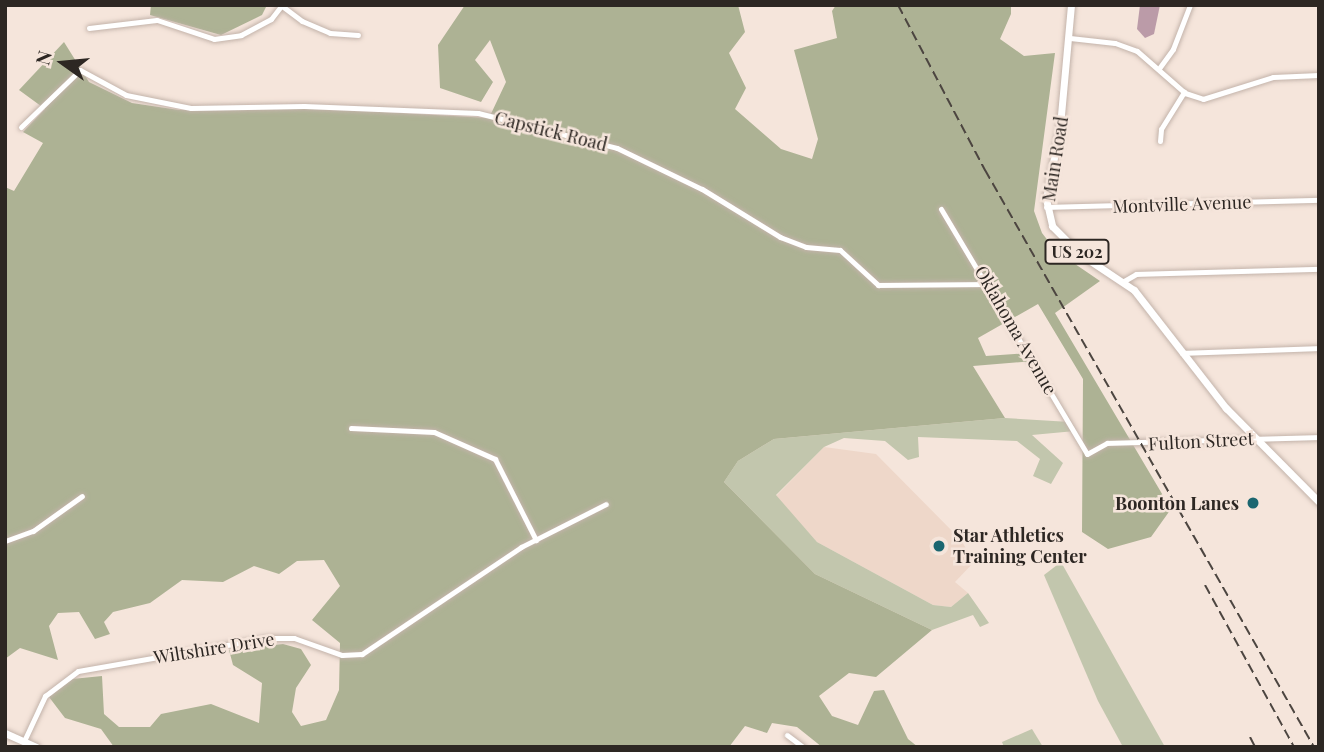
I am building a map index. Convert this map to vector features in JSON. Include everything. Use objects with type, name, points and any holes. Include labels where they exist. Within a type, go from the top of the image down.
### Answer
[{"type":"main road","name":"Main Road","points":[[1072,5],[1070,38],[1046,207],[1052,226],[1068,245],[1124,281],[1255,439]]},
{"type":"main road","name":"US 202","points":[[1255,439],[1319,502]]},
{"type":"main road","points":[[5,733],[36,747]]},
{"type":"street","points":[[1160,67],[1173,49],[1190,5]]},
{"type":"street","points":[[89,28],[157,20],[214,39],[241,35],[271,19],[282,6],[330,33],[358,35]]},
{"type":"street","points":[[1070,38],[1126,47],[1160,67],[1184,92],[1211,99],[1273,78],[1319,75]]},
{"type":"street","name":"Capstick Road","points":[[21,127],[80,69],[126,95],[174,106],[447,111],[496,117],[617,148],[662,168],[780,237],[806,247],[840,250],[878,285],[990,284]]},
{"type":"street","points":[[1160,141],[1161,129],[1184,92]]},
{"type":"street","name":"Montville Avenue","points":[[1046,207],[1319,200]]},
{"type":"street","name":"Oklahoma Avenue","points":[[941,209],[990,284],[1087,454]]},
{"type":"street","points":[[1124,281],[1136,274],[1319,269]]},
{"type":"street","points":[[1182,353],[1319,348]]},
{"type":"street","points":[[351,428],[434,432],[495,459],[536,540]]},
{"type":"street","name":"Fulton Street","points":[[1087,454],[1107,443],[1319,437]]},
{"type":"street","points":[[5,541],[33,531],[82,496]]},
{"type":"street","name":"Wiltshire Drive","points":[[24,741],[45,696],[71,674],[267,638],[294,638],[342,655],[362,654],[536,540],[606,505]]},
{"type":"street","points":[[787,735],[803,747]]},
{"type":"shaded area","points":[[1140,5],[1160,5],[1154,34],[1145,38],[1137,29]]},
{"type":"shaded area","points":[[824,447],[876,454],[961,540],[974,562],[955,582],[968,593],[951,607],[933,605],[817,542],[776,496]]},
{"type":"green space","points":[[151,5],[267,5],[262,15],[221,35],[150,15]]},
{"type":"green space","points":[[465,5],[738,5],[745,32],[729,53],[746,88],[735,109],[781,149],[812,159],[818,139],[794,50],[837,38],[832,11],[836,5],[1011,5],[1011,14],[1000,39],[1024,56],[1055,53],[1034,211],[1042,233],[1056,251],[1100,281],[1055,313],[1171,509],[1151,537],[1108,549],[1082,532],[1083,379],[1038,304],[978,338],[986,356],[1030,353],[1034,361],[973,366],[1005,418],[774,439],[738,461],[724,482],[815,574],[932,630],[876,677],[849,673],[819,696],[832,716],[858,725],[874,691],[884,690],[908,739],[918,747],[822,747],[797,727],[772,723],[767,733],[745,726],[729,747],[114,747],[101,729],[65,718],[49,697],[72,679],[102,676],[104,714],[119,727],[150,727],[161,714],[211,704],[259,723],[262,683],[233,665],[229,650],[283,644],[301,649],[311,665],[296,688],[292,712],[301,726],[326,720],[339,690],[340,643],[312,620],[340,586],[324,560],[297,561],[279,574],[254,566],[223,582],[182,580],[150,603],[113,612],[104,622],[110,634],[95,639],[79,612],[58,613],[49,626],[58,660],[20,648],[5,659],[5,187],[14,191],[43,143],[23,132],[45,109],[19,90],[64,42],[89,82],[132,103],[179,110],[293,107],[489,118],[506,82],[490,40],[475,60],[493,82],[481,102],[440,88],[438,45]]},
{"type":"green space","points":[[1005,418],[1070,422],[1075,431],[1032,435],[1063,463],[1051,484],[1033,476],[1040,459],[1017,441],[918,437],[919,457],[908,460],[885,441],[844,438],[824,447],[776,495],[817,542],[933,605],[951,607],[968,593],[989,623],[980,627],[973,615],[932,630],[815,574],[724,482],[738,461],[774,439]]},
{"type":"green space","points":[[1061,562],[1165,747],[1123,747],[1098,701],[1044,575]]},
{"type":"green space","points":[[1032,729],[1043,747],[1004,747],[1002,742]]},
{"type":"railway","points":[[898,5],[985,170],[1314,747]]},
{"type":"railway","points":[[1205,585],[1294,747]]},
{"type":"railway","points":[[1250,737],[1255,747]]},
{"type":"place","name":"Boonton Lanes","points":[[1253,503]]},
{"type":"place","name":"Star Athletics Training Center","points":[[939,546]]}]
